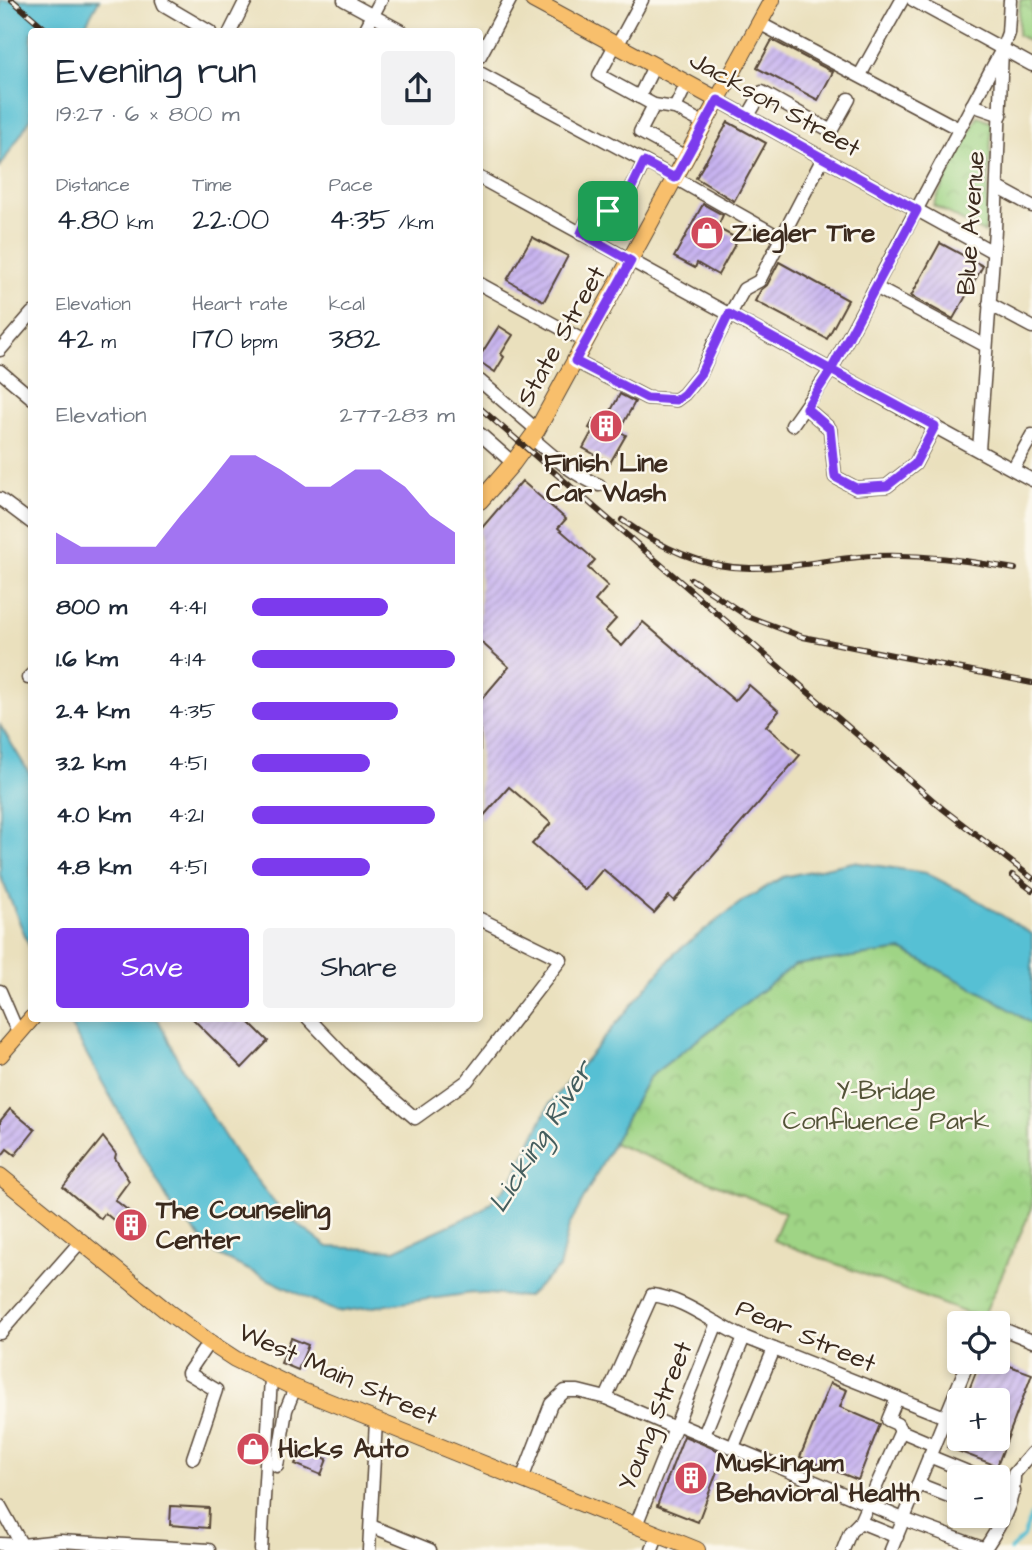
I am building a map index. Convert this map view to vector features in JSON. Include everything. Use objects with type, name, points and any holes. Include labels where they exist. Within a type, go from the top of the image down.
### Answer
[{"type":"main road","name":"Jackson Street","points":[[533,0],[718,100]]},
{"type":"main road","name":"State Street","points":[[483,498],[534,434],[772,0]]},
{"type":"main road","points":[[2,1049],[26,1025]]},
{"type":"main road","name":"West Main Street","points":[[0,1176],[235,1360],[295,1388],[696,1550]]},
{"type":"street","points":[[162,0],[164,5],[203,28]]},
{"type":"street","points":[[232,28],[246,0]]},
{"type":"street","points":[[344,0],[395,28]]},
{"type":"street","points":[[366,28],[381,0]]},
{"type":"street","points":[[483,50],[510,0]]},
{"type":"street","points":[[642,0],[599,75],[654,106],[674,108],[705,124]]},
{"type":"street","points":[[860,75],[902,0]]},
{"type":"street","points":[[913,0],[1032,65]]},
{"type":"street","name":"Blue Avenue","points":[[979,450],[997,187],[1002,49],[1008,33],[1010,0]]},
{"type":"street","points":[[759,23],[959,130]]},
{"type":"street","points":[[792,425],[831,370],[877,288],[1002,49]]},
{"type":"street","points":[[639,97],[654,66]]},
{"type":"street","points":[[483,75],[781,238]]},
{"type":"street","points":[[674,108],[687,83]]},
{"type":"street","points":[[748,116],[762,92],[831,131],[849,99]]},
{"type":"street","name":"Jackson Street","points":[[718,100],[993,252]]},
{"type":"street","points":[[972,105],[1001,115]]},
{"type":"street","points":[[654,106],[640,132],[686,157]]},
{"type":"street","points":[[575,361],[647,398],[676,400],[684,394],[701,373],[744,289],[759,281],[823,158]]},
{"type":"street","points":[[581,233],[594,204],[616,212],[622,208],[644,162]]},
{"type":"street","points":[[483,180],[1032,480]]},
{"type":"street","points":[[997,187],[1032,206]]},
{"type":"street","points":[[483,286],[586,342]]},
{"type":"street","points":[[877,288],[986,346]]},
{"type":"street","points":[[989,304],[1032,327]]},
{"type":"street","points":[[0,350],[28,318]]},
{"type":"street","points":[[0,370],[28,394]]},
{"type":"street","points":[[483,384],[565,466],[586,480],[600,485]]},
{"type":"street","points":[[806,408],[830,429],[835,477],[856,488],[887,486],[915,464],[935,426]]},
{"type":"street","points":[[1013,469],[1032,435]]},
{"type":"street","points":[[483,437],[513,463]]},
{"type":"street","points":[[0,499],[28,520]]},
{"type":"street","points":[[315,1022],[351,1063],[415,1118],[467,1081],[562,959],[483,920]]},
{"type":"street","points":[[0,991],[26,1025]]},
{"type":"street","points":[[0,1333],[81,1241]]},
{"type":"street","name":"Pear Street","points":[[606,1398],[652,1295],[664,1296],[744,1337],[945,1417]]},
{"type":"street","name":"Young Street","points":[[636,1525],[717,1323]]},
{"type":"street","points":[[1010,1332],[1032,1341]]},
{"type":"street","points":[[704,1435],[744,1337]]},
{"type":"street","points":[[193,1458],[216,1390],[188,1373],[209,1342]]},
{"type":"street","points":[[733,1447],[774,1349]]},
{"type":"street","points":[[860,1522],[896,1546],[903,1519],[963,1374]]},
{"type":"street","points":[[261,1550],[271,1378]]},
{"type":"street","points":[[278,1466],[286,1410],[295,1388]]},
{"type":"street","points":[[522,1479],[547,1411],[565,1391],[578,1391],[606,1398],[704,1435],[867,1505],[985,1549],[995,1528]]},
{"type":"street","points":[[897,1398],[888,1420],[898,1424],[901,1431],[931,1451],[957,1465]]},
{"type":"street","points":[[369,1550],[376,1421]]},
{"type":"street","points":[[843,1550],[850,1532],[860,1522],[901,1431]]},
{"type":"street","points":[[1010,1499],[1014,1491],[1014,1474],[1032,1453]]},
{"type":"street","points":[[918,1483],[947,1495]]},
{"type":"street","points":[[1010,1489],[1014,1491]]},
{"type":"street","points":[[0,1506],[23,1548]]},
{"type":"street","points":[[370,1526],[430,1550]]},
{"type":"street","points":[[652,1550],[659,1534]]},
{"type":"street","points":[[0,1544],[23,1548],[60,1541],[209,1550]]},
{"type":"green space","points":[[1020,0],[1032,0],[1032,43],[1018,35]]},
{"type":"green space","points":[[978,116],[992,123],[985,233],[933,205]]},
{"type":"green space","name":"Y-Bridge Confluence Park","points":[[902,950],[994,999],[1032,1024],[1032,1208],[986,1311],[961,1311],[773,1240],[785,1212],[613,1143],[648,1078],[795,965]]},
{"type":"water","points":[[0,0],[99,0],[84,28],[28,28],[28,123],[0,167]]},
{"type":"water","points":[[0,725],[28,771],[28,943],[0,875]]},
{"type":"water","name":"Licking River","points":[[853,862],[926,873],[969,895],[1032,934],[1032,1024],[994,999],[902,950],[795,965],[648,1078],[569,1226],[559,1268],[527,1297],[473,1293],[337,1312],[217,1255],[173,1209],[69,1022],[159,1022],[183,1070],[236,1155],[283,1213],[328,1247],[395,1250],[483,1210],[512,1181],[550,1103],[675,953],[741,902],[783,877]]},
{"type":"building","points":[[772,40],[833,72],[818,100],[757,68]]},
{"type":"building","points":[[728,122],[766,143],[734,201],[696,178]]},
{"type":"building","name":"Ziegler Tire","points":[[703,204],[723,215],[717,228],[738,239],[718,275],[697,263],[695,268],[674,257]]},
{"type":"building","points":[[532,237],[568,256],[544,301],[507,280]]},
{"type":"building","points":[[940,243],[983,266],[953,319],[911,296]]},
{"type":"building","points":[[779,262],[848,300],[827,339],[755,301]]},
{"type":"building","points":[[499,326],[513,335],[501,354],[504,357],[495,372],[483,364],[483,351]]},
{"type":"building","name":"Finish Line Car Wash","points":[[620,394],[635,402],[619,431],[626,435],[610,463],[583,448],[593,430],[589,428],[594,419],[604,423]]},
{"type":"building","points":[[522,481],[566,519],[558,528],[595,560],[588,568],[608,586],[595,601],[616,619],[605,631],[622,646],[643,622],[735,701],[749,685],[779,711],[766,726],[800,755],[674,901],[669,896],[654,913],[603,869],[585,890],[532,844],[551,823],[509,787],[483,817],[483,697],[509,667],[483,644],[483,526]]},
{"type":"building","points":[[196,1022],[249,1022],[268,1041],[242,1068]]},
{"type":"building","points":[[10,1109],[35,1130],[15,1155],[7,1149],[0,1158],[0,1121]]},
{"type":"building","points":[[103,1137],[116,1154],[115,1158],[129,1181],[115,1200],[146,1228],[137,1240],[105,1213],[101,1219],[63,1187]]},
{"type":"building","points":[[291,1338],[308,1345],[298,1370],[281,1363]]},
{"type":"building","points":[[1010,1366],[1032,1374],[1010,1432],[1010,1388],[970,1388],[975,1374],[1010,1374]]},
{"type":"building","points":[[830,1383],[847,1390],[840,1407],[880,1424],[858,1480],[800,1457]]},
{"type":"building","name":"Muskingum Behavioral Health","points":[[684,1436],[724,1453],[698,1522],[657,1506]]},
{"type":"building","points":[[302,1448],[327,1459],[321,1475],[295,1464]]},
{"type":"building","points":[[958,1451],[1003,1451],[997,1465]]},
{"type":"building","points":[[171,1506],[209,1508],[208,1528],[170,1525]]},
{"type":"waterway","points":[[1010,1550],[1023,1537],[1032,1514]]},
{"type":"railway","points":[[12,0],[44,28]]},
{"type":"railway","points":[[483,411],[943,809],[1032,878]]},
{"type":"railway","points":[[622,520],[651,539],[682,554],[732,567],[780,567],[857,557],[909,556],[944,558],[1015,569]]},
{"type":"railway","points":[[691,579],[747,616],[803,637],[1032,683]]},
{"type":"railway","points":[[1012,875],[1032,890]]},
{"type":"place","name":"Ziegler Tire","points":[[707,233]]},
{"type":"place","name":"Finish Line Car Wash","points":[[606,426]]},
{"type":"place","name":"The Counseling Center","points":[[131,1225]]},
{"type":"place","name":"Hicks Auto","points":[[253,1449]]},
{"type":"place","name":"Muskingum Behavioral Health","points":[[691,1478]]},
{"type":"route","points":[[608,211],[594,204],[581,233],[631,261],[575,361],[647,398],[676,400],[701,373],[729,314],[831,370],[806,408],[830,429],[835,477],[856,488],[887,486],[915,464],[935,426],[831,370],[917,210],[718,100],[675,178],[644,162],[622,208],[616,212],[608,211]]}]
